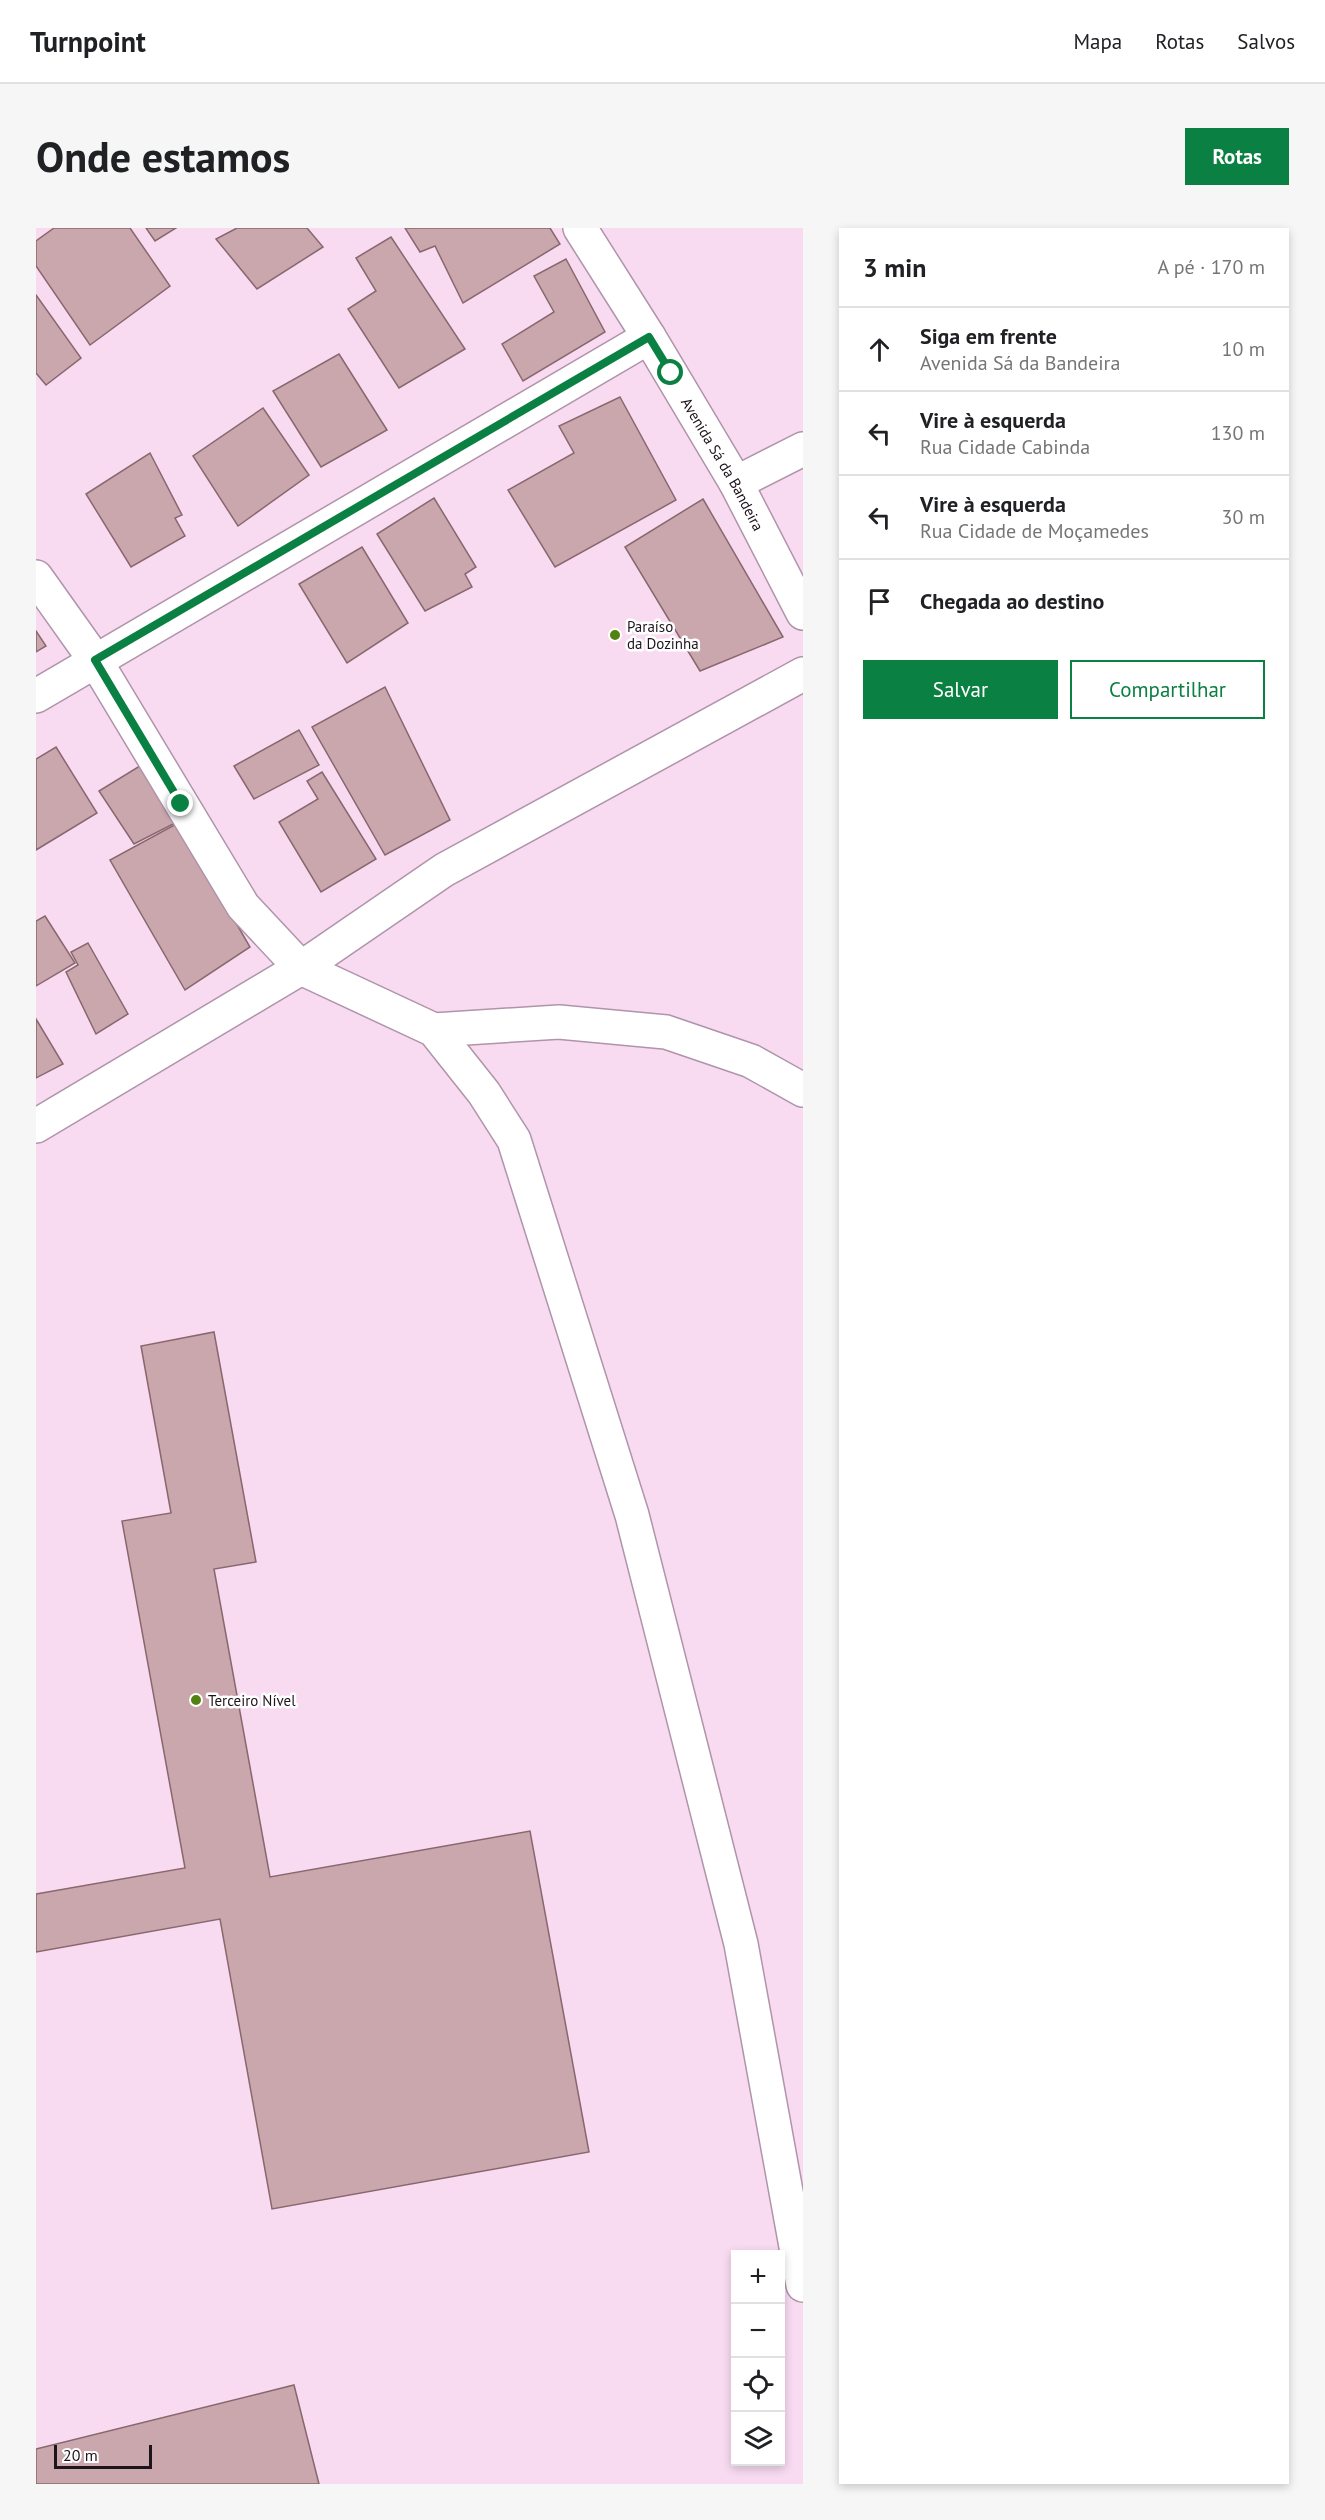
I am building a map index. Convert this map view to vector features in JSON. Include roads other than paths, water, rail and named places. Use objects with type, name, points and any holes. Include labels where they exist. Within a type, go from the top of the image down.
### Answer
[{"type":"street","name":"Avenida Sá da Bandeira","points":[[580,228],[649,337],[736,483],[803,613]]},
{"type":"street","points":[[36,696],[649,337]]},
{"type":"street","points":[[736,483],[803,449]]},
{"type":"street","points":[[36,577],[95,660],[243,906],[301,968],[434,1030],[484,1093],[514,1140],[632,1515],[741,1944],[803,2285]]},
{"type":"street","points":[[36,1126],[301,968],[444,870],[803,674]]},
{"type":"street","points":[[434,1030],[560,1022],[666,1032],[751,1060],[803,1090]]},
{"type":"place","name":"Paraíso da Dozinha","points":[[615,635]]},
{"type":"place","name":"Terceiro Nível","points":[[196,1700]]}]
